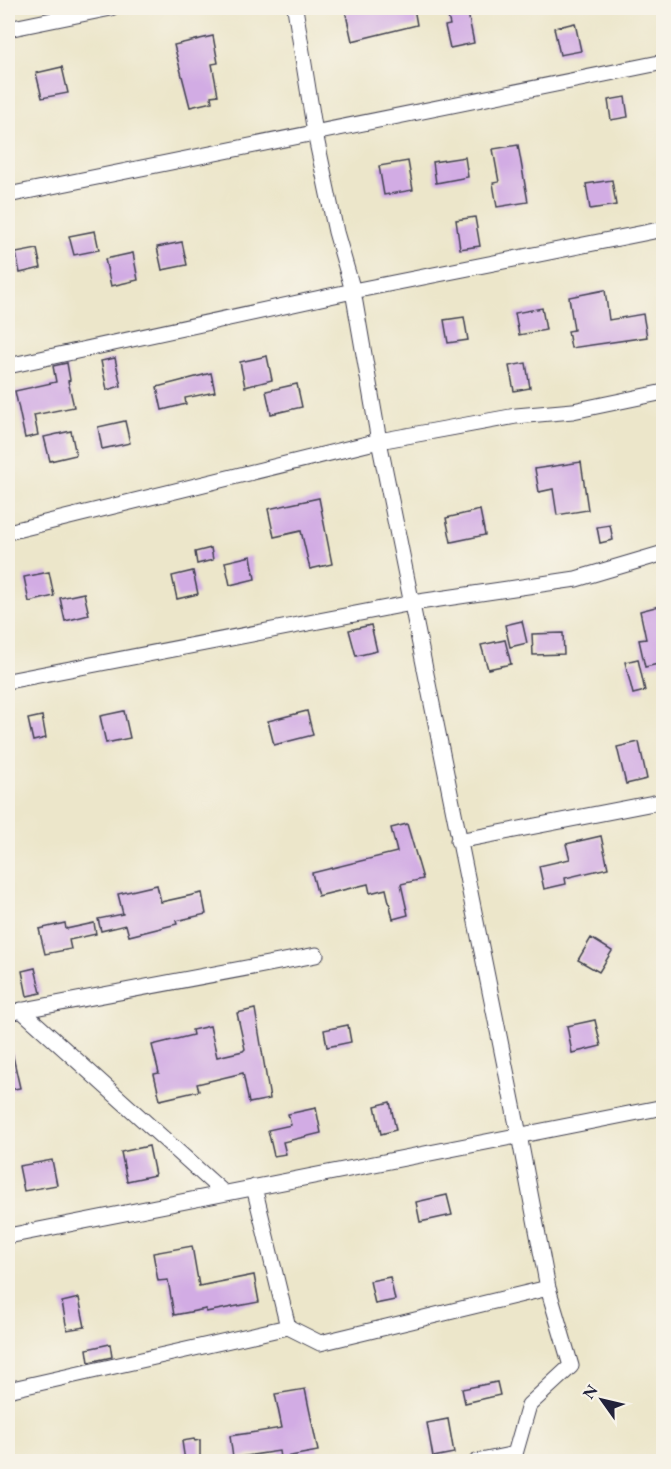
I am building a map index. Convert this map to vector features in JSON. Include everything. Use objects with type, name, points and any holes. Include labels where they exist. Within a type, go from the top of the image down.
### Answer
[{"type":"street","points":[[8,29],[111,8]]},
{"type":"street","points":[[295,8],[315,133],[336,232],[353,291],[379,441],[548,1288],[572,1366],[529,1405],[514,1454],[476,1461]]},
{"type":"street","points":[[8,195],[663,62]]},
{"type":"street","points":[[8,366],[353,291],[663,229]]},
{"type":"street","points":[[8,532],[379,441],[516,416],[573,411],[663,392]]},
{"type":"street","points":[[8,681],[412,603],[576,579],[663,553]]},
{"type":"street","points":[[459,841],[663,801]]},
{"type":"street","points":[[14,1012],[316,955]]},
{"type":"street","points":[[14,1012],[224,1192]]},
{"type":"street","points":[[8,1236],[663,1107]]},
{"type":"street","points":[[254,1187],[288,1327]]},
{"type":"street","points":[[8,1390],[288,1327],[320,1343],[548,1288]]},
{"type":"building","points":[[414,8],[417,25],[352,41],[345,10]]},
{"type":"building","points":[[446,8],[467,8],[474,43],[450,48],[445,26],[450,25]]},
{"type":"building","points":[[575,23],[581,51],[560,55],[554,28]]},
{"type":"building","points":[[213,36],[218,63],[212,64],[218,95],[211,96],[212,102],[190,107],[174,45]]},
{"type":"building","points":[[62,67],[68,93],[42,98],[36,73]]},
{"type":"building","points":[[625,97],[628,117],[611,120],[608,100]]},
{"type":"building","points":[[518,145],[528,202],[497,207],[493,183],[499,182],[493,149]]},
{"type":"building","points":[[465,157],[468,177],[436,183],[433,162]]},
{"type":"building","points":[[408,161],[413,190],[384,195],[379,166]]},
{"type":"building","points":[[612,180],[616,205],[590,209],[586,184]]},
{"type":"building","points":[[475,217],[480,246],[460,249],[456,220]]},
{"type":"building","points":[[95,231],[99,250],[74,255],[69,236]]},
{"type":"building","points":[[182,242],[187,265],[162,270],[157,247]]},
{"type":"building","points":[[37,249],[41,268],[20,273],[16,253]]},
{"type":"building","points":[[133,253],[138,280],[111,286],[105,259]]},
{"type":"building","points":[[605,290],[609,320],[643,314],[647,337],[571,348],[568,331],[574,330],[569,297]]},
{"type":"building","points":[[542,308],[546,330],[519,335],[515,313]]},
{"type":"building","points":[[464,317],[468,340],[448,343],[444,320]]},
{"type":"building","points":[[267,356],[272,380],[245,387],[240,362]]},
{"type":"building","points":[[115,358],[121,386],[107,390],[101,361]]},
{"type":"building","points":[[67,363],[70,380],[68,381],[74,407],[34,415],[38,435],[25,438],[15,391],[56,382],[53,366]]},
{"type":"building","points":[[526,363],[530,388],[514,391],[509,366]]},
{"type":"building","points":[[211,373],[215,392],[185,398],[186,404],[162,410],[157,387]]},
{"type":"building","points":[[297,384],[302,407],[271,414],[266,391]]},
{"type":"building","points":[[125,421],[130,443],[102,449],[98,427]]},
{"type":"building","points":[[71,431],[76,455],[50,461],[44,437]]},
{"type":"building","points":[[581,462],[588,510],[557,515],[553,489],[539,492],[535,469]]},
{"type":"building","points":[[319,498],[332,564],[310,569],[301,531],[274,537],[268,509]]},
{"type":"building","points":[[480,510],[485,535],[451,542],[446,518]]},
{"type":"building","points":[[610,525],[613,540],[600,543],[597,527]]},
{"type":"building","points":[[211,548],[213,560],[197,564],[195,552]]},
{"type":"building","points":[[251,556],[255,579],[230,585],[225,562]]},
{"type":"building","points":[[193,571],[198,594],[177,599],[172,576]]},
{"type":"building","points":[[49,572],[54,596],[29,602],[24,577]]},
{"type":"building","points":[[84,593],[89,615],[65,621],[60,598]]},
{"type":"building","points":[[663,605],[663,663],[645,667],[639,640],[646,639],[640,611]]},
{"type":"building","points":[[522,621],[527,643],[510,647],[505,625]]},
{"type":"building","points":[[371,625],[377,651],[356,656],[349,630]]},
{"type":"building","points":[[563,633],[564,654],[533,655],[532,634]]},
{"type":"building","points":[[505,640],[511,664],[488,669],[481,645]]},
{"type":"building","points":[[638,659],[645,691],[633,694],[625,662]]},
{"type":"building","points":[[124,711],[130,738],[106,743],[100,716]]},
{"type":"building","points":[[307,711],[313,735],[274,745],[268,721]]},
{"type":"building","points":[[42,716],[46,738],[33,741],[28,719]]},
{"type":"building","points":[[639,742],[647,779],[626,784],[617,747]]},
{"type":"building","points":[[407,824],[423,879],[401,884],[408,915],[393,919],[386,889],[370,893],[368,884],[318,896],[312,873],[397,852],[391,828]]},
{"type":"building","points":[[601,836],[608,868],[565,878],[566,884],[544,889],[539,866],[570,859],[566,844]]},
{"type":"building","points":[[157,885],[161,902],[202,893],[206,914],[129,936],[126,925],[101,931],[98,919],[123,914],[118,894]]},
{"type":"building","points":[[65,923],[66,929],[94,923],[96,934],[69,940],[71,949],[45,954],[39,929]]},
{"type":"building","points":[[591,938],[612,951],[599,972],[578,960]]},
{"type":"building","points":[[35,968],[41,993],[27,996],[22,971]]},
{"type":"building","points":[[255,1009],[270,1099],[249,1103],[243,1073],[197,1084],[199,1091],[160,1100],[154,1074],[159,1073],[152,1045],[193,1035],[192,1030],[210,1026],[217,1057],[243,1051],[245,1049],[237,1013]]},
{"type":"building","points":[[595,1020],[601,1046],[572,1053],[567,1026]]},
{"type":"building","points":[[348,1025],[351,1042],[327,1047],[324,1030]]},
{"type":"building","points":[[12,1052],[20,1088],[8,1090],[8,1053]]},
{"type":"building","points":[[390,1102],[396,1130],[381,1134],[375,1106]]},
{"type":"building","points":[[316,1108],[321,1133],[283,1142],[286,1154],[274,1156],[268,1130],[291,1125],[288,1114]]},
{"type":"building","points":[[149,1146],[155,1175],[127,1181],[121,1152]]},
{"type":"building","points":[[52,1160],[57,1185],[24,1191],[19,1166]]},
{"type":"building","points":[[447,1195],[452,1215],[420,1222],[416,1202]]},
{"type":"building","points":[[192,1246],[199,1286],[254,1275],[259,1302],[206,1312],[206,1309],[174,1315],[168,1280],[158,1281],[153,1253]]},
{"type":"building","points":[[390,1277],[395,1300],[375,1304],[370,1281]]},
{"type":"building","points":[[79,1298],[85,1327],[67,1330],[62,1302]]},
{"type":"building","points":[[110,1344],[112,1357],[89,1362],[87,1349]]},
{"type":"building","points":[[497,1382],[500,1395],[465,1403],[462,1389]]},
{"type":"building","points":[[305,1389],[318,1451],[280,1458],[279,1451],[233,1458],[230,1436],[282,1428],[275,1394]]},
{"type":"building","points":[[448,1419],[454,1453],[433,1457],[427,1423]]},
{"type":"building","points":[[194,1439],[195,1441],[200,1440],[200,1461],[185,1461],[182,1441]]}]
